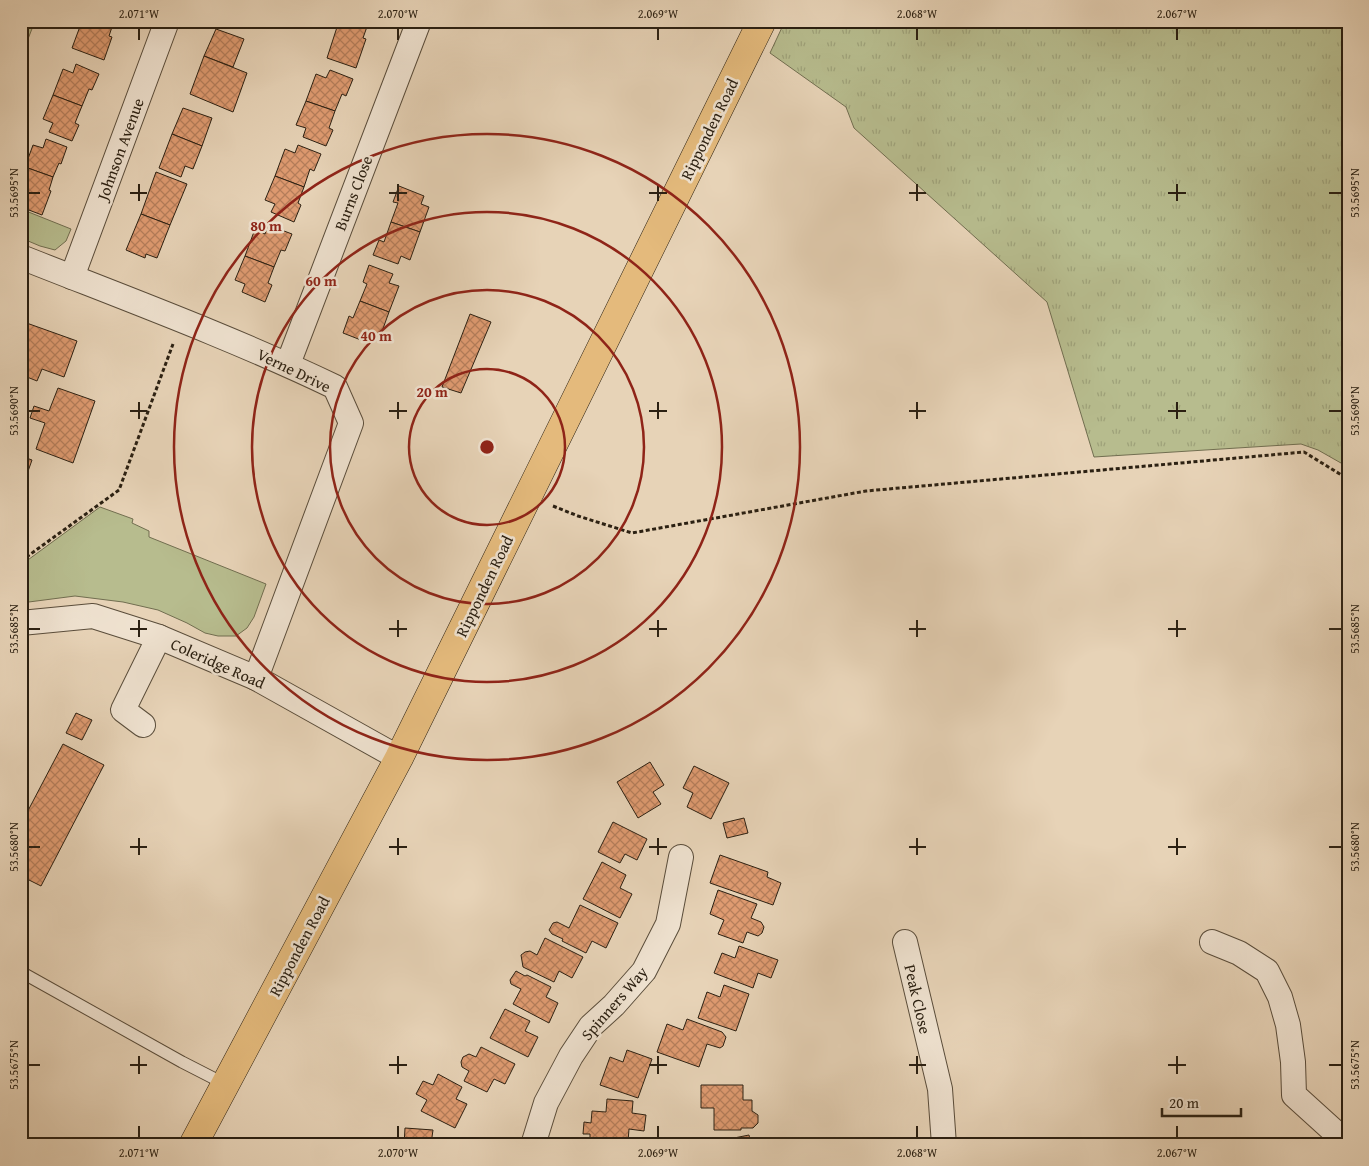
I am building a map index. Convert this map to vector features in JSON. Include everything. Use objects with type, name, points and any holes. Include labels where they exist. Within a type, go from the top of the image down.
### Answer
[{"type":"main road","name":"Ripponden Road","points":[[193,1145],[399,758],[762,21]]},
{"type":"street","name":"Johnson Avenue","points":[[72,277],[167,21]]},
{"type":"street","name":"Burns Close","points":[[288,364],[419,21]]},
{"type":"street","name":"Verne Drive","points":[[21,257],[182,320],[288,364],[335,387],[351,423],[256,678]]},
{"type":"street","name":"Coleridge Road","points":[[21,623],[93,616],[159,636],[256,678],[399,758]]},
{"type":"street","points":[[143,725],[122,710],[159,636]]},
{"type":"street","name":"Spinners Way","points":[[533,1145],[546,1103],[571,1056],[591,1026],[614,1005],[644,972],[668,924],[681,857]]},
{"type":"street","name":"Peak Close","points":[[905,942],[940,1089],[944,1145]]},
{"type":"street","points":[[1212,942],[1239,953],[1267,972],[1280,997],[1288,1025],[1293,1062],[1294,1095],[1337,1134],[1342,1145]]},
{"type":"lane","points":[[21,972],[225,1084]]},
{"type":"path","points":[[21,561],[119,490],[182,320]]},
{"type":"path","points":[[529,495],[578,516],[632,533],[866,491],[1304,452],[1348,479]]},
{"type":"green space","points":[[21,21],[35,21],[21,57]]},
{"type":"green space","points":[[785,21],[1348,21],[1348,467],[1318,450],[1301,444],[1094,457],[1047,302],[854,128],[846,107],[770,53]]},
{"type":"green space","points":[[21,209],[71,229],[66,241],[55,250],[21,238]]},
{"type":"green space","points":[[100,507],[133,519],[132,523],[149,531],[149,537],[266,584],[254,617],[247,628],[236,636],[218,636],[205,633],[158,610],[123,602],[75,596],[21,603],[21,565]]},
{"type":"building","points":[[82,21],[114,21],[109,36],[112,37],[104,60],[72,48]]},
{"type":"building","points":[[339,21],[369,21],[363,38],[366,39],[356,68],[327,58]]},
{"type":"building","points":[[216,29],[244,39],[233,67],[204,56]]},
{"type":"building","points":[[204,56],[247,73],[233,112],[190,94]]},
{"type":"building","points":[[76,64],[99,74],[92,90],[89,89],[82,106],[53,95],[63,69],[73,73]]},
{"type":"building","points":[[330,70],[353,79],[346,96],[342,94],[335,111],[306,101],[316,74],[326,78]]},
{"type":"building","points":[[53,95],[82,106],[75,123],[79,125],[72,141],[49,132],[53,123],[43,119]]},
{"type":"building","points":[[306,101],[335,111],[329,128],[333,130],[326,146],[303,137],[306,128],[296,125]]},
{"type":"building","points":[[183,108],[212,118],[202,146],[172,134]]},
{"type":"building","points":[[172,134],[202,146],[193,169],[185,166],[181,177],[159,168]]},
{"type":"building","points":[[46,139],[67,147],[61,164],[59,163],[53,177],[25,167],[33,145],[43,148]]},
{"type":"building","points":[[298,145],[321,154],[314,171],[310,169],[304,187],[275,176],[285,149],[295,153]]},
{"type":"building","points":[[25,167],[53,177],[49,190],[51,191],[42,215],[21,207],[23,196],[21,196],[21,178]]},
{"type":"building","points":[[156,172],[187,184],[170,225],[141,214]]},
{"type":"building","points":[[275,176],[304,187],[298,203],[301,205],[294,222],[271,212],[275,204],[265,200]]},
{"type":"building","points":[[399,186],[424,196],[421,204],[429,207],[420,232],[391,222],[398,203],[393,202]]},
{"type":"building","points":[[141,214],[170,225],[157,258],[146,254],[145,258],[126,250]]},
{"type":"building","points":[[391,222],[420,232],[410,260],[401,256],[398,264],[373,255],[379,240],[384,242]]},
{"type":"building","points":[[268,225],[292,234],[285,251],[281,250],[274,267],[245,256],[255,229],[265,234]]},
{"type":"building","points":[[245,256],[274,267],[268,283],[272,285],[265,302],[242,292],[245,284],[235,280]]},
{"type":"building","points":[[369,265],[393,274],[389,283],[399,286],[389,312],[360,301],[367,284],[363,282]]},
{"type":"building","points":[[360,301],[389,312],[380,337],[369,333],[366,342],[343,333],[349,316],[353,318]]},
{"type":"building","points":[[470,314],[491,322],[461,393],[442,387]]},
{"type":"building","points":[[21,321],[77,341],[64,377],[42,369],[37,381],[22,375],[27,363],[21,361]]},
{"type":"building","points":[[58,388],[95,401],[73,463],[36,449],[45,423],[30,418],[34,406],[49,411]]},
{"type":"building","points":[[21,456],[32,460],[21,491]]},
{"type":"building","points":[[76,713],[92,720],[82,740],[66,733]]},
{"type":"building","points":[[63,744],[104,765],[41,886],[21,876],[21,824]]},
{"type":"building","points":[[650,762],[664,785],[653,792],[661,804],[638,818],[617,782]]},
{"type":"building","points":[[694,766],[729,783],[711,819],[687,807],[693,793],[683,788]]},
{"type":"building","points":[[744,818],[748,833],[727,838],[723,823]]},
{"type":"building","points":[[613,822],[647,839],[637,860],[625,854],[620,863],[598,852]]},
{"type":"building","points":[[720,855],[768,872],[767,877],[781,883],[773,905],[710,883]]},
{"type":"building","points":[[602,862],[626,875],[620,888],[632,894],[620,918],[583,899]]},
{"type":"building","points":[[718,890],[757,904],[751,918],[761,922],[764,927],[762,933],[758,936],[747,932],[743,943],[718,934],[724,920],[710,914]]},
{"type":"building","points":[[580,905],[618,923],[606,948],[592,941],[586,953],[562,941],[563,939],[552,934],[549,930],[553,923],[557,922],[569,928]]},
{"type":"building","points":[[545,938],[583,957],[572,978],[559,971],[554,982],[523,967],[521,955],[530,951],[537,955]]},
{"type":"building","points":[[739,946],[778,960],[771,978],[758,973],[753,988],[714,973],[722,953],[735,958]]},
{"type":"building","points":[[516,971],[551,987],[546,997],[558,1003],[549,1023],[513,1004],[521,989],[511,984],[510,980]]},
{"type":"building","points":[[724,985],[749,994],[736,1031],[698,1018],[707,992],[720,997]]},
{"type":"building","points":[[505,1009],[530,1021],[525,1031],[538,1037],[528,1057],[490,1038]]},
{"type":"building","points":[[687,1019],[722,1032],[726,1037],[723,1046],[720,1048],[707,1044],[699,1067],[657,1052],[667,1024],[683,1030]]},
{"type":"building","points":[[481,1047],[515,1064],[505,1084],[494,1079],[487,1092],[464,1081],[469,1071],[462,1067],[461,1062],[463,1057],[469,1054],[476,1057]]},
{"type":"building","points":[[627,1050],[652,1059],[638,1098],[600,1085],[610,1057],[623,1062]]},
{"type":"building","points":[[438,1074],[462,1087],[456,1099],[467,1104],[455,1128],[421,1111],[427,1100],[416,1094],[423,1081],[433,1085]]},
{"type":"building","points":[[701,1085],[743,1085],[743,1100],[752,1100],[752,1111],[758,1115],[758,1123],[753,1128],[741,1128],[741,1130],[714,1130],[714,1108],[701,1108]]},
{"type":"building","points":[[607,1099],[633,1101],[632,1113],[646,1115],[644,1131],[629,1129],[628,1141],[590,1138],[590,1134],[583,1134],[584,1122],[591,1123],[592,1111],[606,1112]]},
{"type":"building","points":[[405,1128],[433,1130],[431,1144],[447,1145],[404,1145]]},
{"type":"building","points":[[749,1135],[751,1145],[725,1145],[724,1140]]}]
